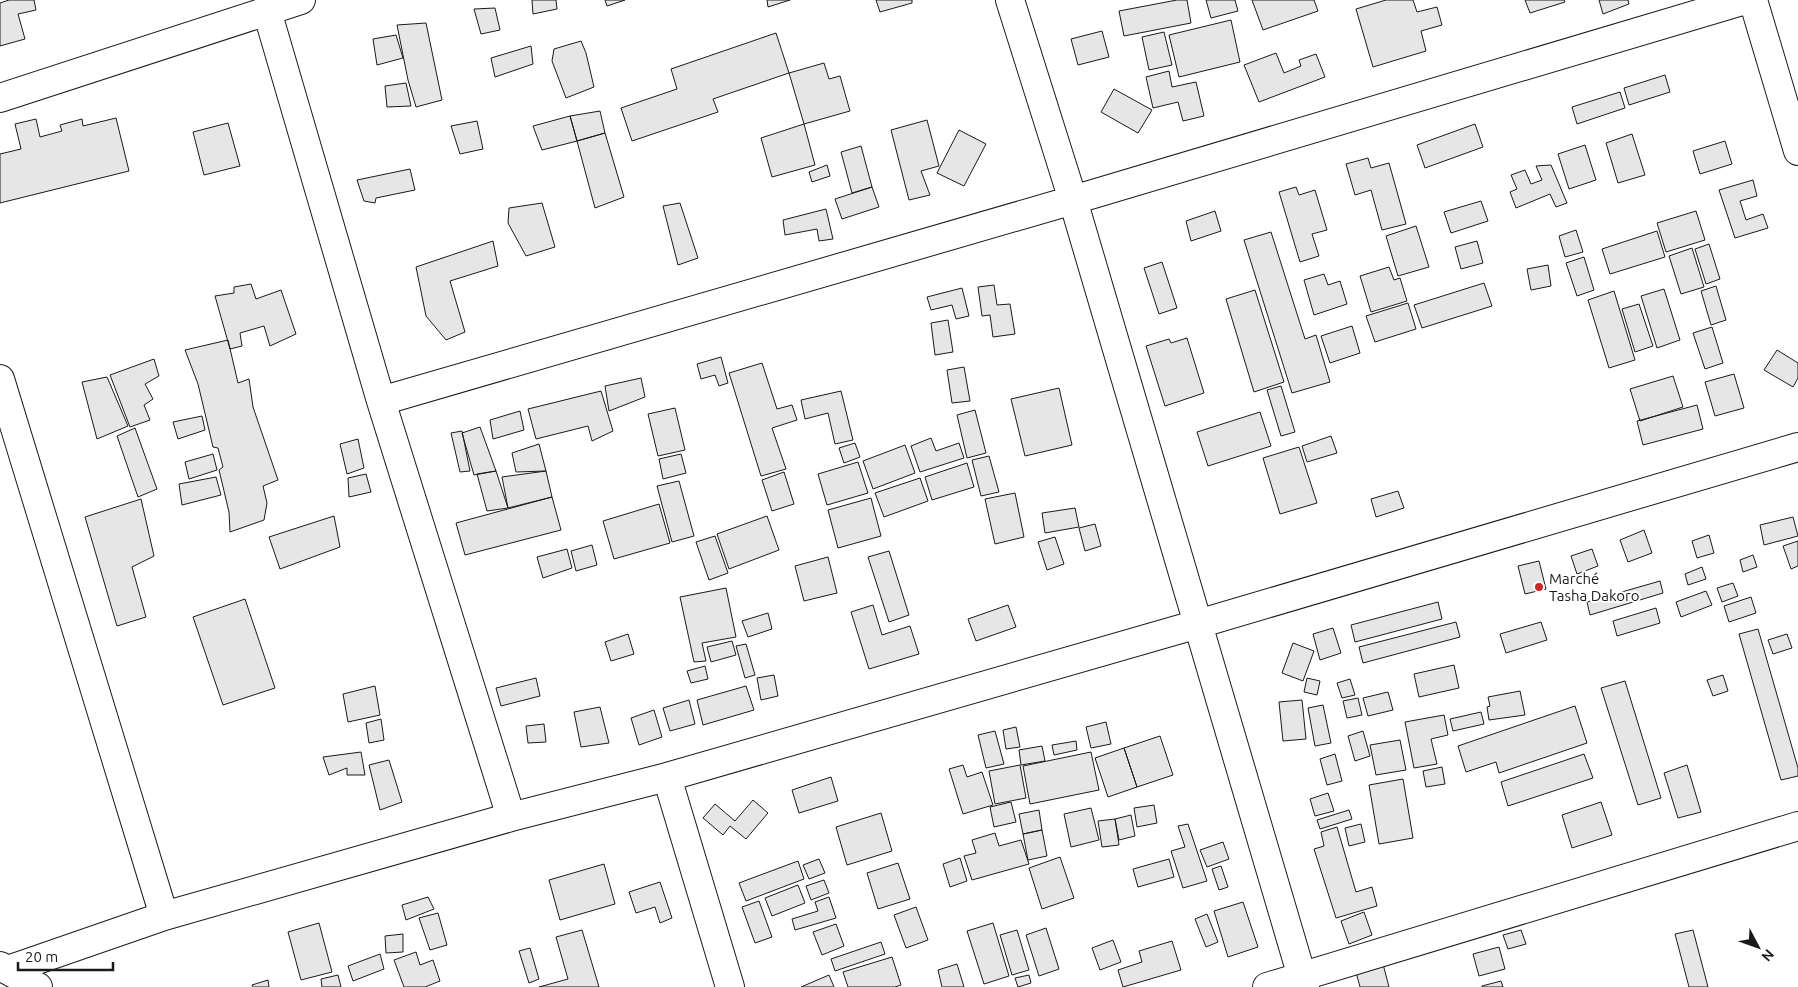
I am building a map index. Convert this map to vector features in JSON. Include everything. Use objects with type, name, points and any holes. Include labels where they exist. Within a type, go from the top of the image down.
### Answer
[{"type":"street","points":[[0,98],[301,0]]},
{"type":"street","points":[[1010,0],[1073,200],[1303,982]]},
{"type":"street","points":[[382,401],[1073,200],[1745,0]]},
{"type":"street","points":[[1753,0],[1798,151]]},
{"type":"street","points":[[267,11],[382,401],[511,817]]},
{"type":"street","points":[[0,379],[164,916]]},
{"type":"street","points":[[4,968],[164,916],[511,817],[667,777],[1198,624],[1798,447]]},
{"type":"street","points":[[667,777],[730,987]]},
{"type":"street","points":[[1268,987],[1303,982],[1798,826]]},
{"type":"street","points":[[4,968],[38,987]]},
{"type":"building","points":[[9,0],[34,0],[36,10],[18,14],[25,39],[0,46],[0,3]]},
{"type":"building","points":[[532,0],[556,0],[557,9],[533,14]]},
{"type":"building","points":[[605,0],[625,0],[607,6]]},
{"type":"building","points":[[767,0],[790,0],[768,7]]},
{"type":"building","points":[[876,0],[912,0],[912,3],[880,12]]},
{"type":"building","points":[[1177,0],[1187,0],[1191,23],[1124,36],[1119,11]]},
{"type":"building","points":[[1206,0],[1235,0],[1238,11],[1211,18]]},
{"type":"building","points":[[1252,0],[1314,0],[1318,11],[1263,30]]},
{"type":"building","points":[[1386,0],[1413,0],[1417,12],[1437,7],[1442,25],[1421,31],[1426,51],[1373,67],[1356,9]]},
{"type":"building","points":[[1525,0],[1564,0],[1565,2],[1530,13]]},
{"type":"building","points":[[1599,0],[1628,0],[1629,4],[1603,14]]},
{"type":"building","points":[[495,8],[500,30],[481,34],[474,9]]},
{"type":"building","points":[[1231,20],[1240,62],[1179,77],[1169,35]]},
{"type":"building","points":[[426,23],[442,100],[416,107],[408,80],[397,25]]},
{"type":"building","points":[[1102,31],[1109,57],[1078,65],[1071,39]]},
{"type":"building","points":[[1164,32],[1172,65],[1149,70],[1142,37]]},
{"type":"building","points":[[776,33],[789,73],[713,99],[718,112],[632,141],[621,108],[677,89],[671,69]]},
{"type":"building","points":[[396,35],[403,58],[377,65],[373,39]]},
{"type":"building","points":[[581,41],[586,53],[594,87],[566,98],[552,61],[554,49]]},
{"type":"building","points":[[531,46],[533,64],[495,77],[491,58]]},
{"type":"building","points":[[1276,53],[1284,73],[1301,66],[1299,60],[1316,54],[1325,77],[1259,102],[1244,65]]},
{"type":"building","points":[[824,63],[829,79],[840,76],[850,111],[804,124],[789,73]]},
{"type":"building","points":[[1169,71],[1172,87],[1196,82],[1204,116],[1183,121],[1178,102],[1153,108],[1146,77]]},
{"type":"building","points":[[1665,75],[1670,92],[1629,105],[1624,88]]},
{"type":"building","points":[[406,83],[411,106],[387,107],[385,86]]},
{"type":"building","points":[[1114,89],[1152,110],[1138,133],[1101,112]]},
{"type":"building","points":[[1620,92],[1625,108],[1577,124],[1572,107]]},
{"type":"building","points":[[600,111],[605,133],[577,141],[570,116]]},
{"type":"building","points":[[570,116],[577,141],[542,150],[533,126]]},
{"type":"building","points":[[116,118],[129,171],[0,203],[0,154],[21,149],[15,124],[36,119],[40,137],[62,131],[60,125],[82,119],[83,126]]},
{"type":"building","points":[[927,120],[939,166],[921,171],[930,195],[909,200],[891,130]]},
{"type":"building","points":[[477,121],[483,149],[460,154],[451,126]]},
{"type":"building","points":[[228,123],[240,166],[204,175],[193,132]]},
{"type":"building","points":[[804,124],[815,165],[772,177],[761,138]]},
{"type":"building","points":[[1475,124],[1483,147],[1425,168],[1417,145]]},
{"type":"building","points":[[959,130],[986,144],[964,186],[937,173]]},
{"type":"building","points":[[605,133],[624,197],[595,208],[577,141]]},
{"type":"building","points":[[1632,134],[1645,175],[1618,183],[1606,143]]},
{"type":"building","points":[[1725,141],[1732,164],[1700,174],[1693,151]]},
{"type":"building","points":[[1585,145],[1596,180],[1569,189],[1558,154]]},
{"type":"building","points":[[861,146],[872,187],[852,193],[841,152]]},
{"type":"building","points":[[1368,158],[1371,168],[1389,163],[1406,224],[1382,230],[1371,190],[1355,195],[1346,164]]},
{"type":"building","points":[[827,165],[830,176],[812,182],[809,172]]},
{"type":"building","points":[[1551,165],[1567,203],[1556,207],[1550,194],[1516,208],[1510,192],[1517,189],[1511,175],[1525,170],[1531,184],[1542,180],[1536,166]]},
{"type":"building","points":[[410,169],[415,190],[376,198],[375,203],[364,201],[357,180]]},
{"type":"building","points":[[1753,180],[1757,196],[1740,201],[1746,220],[1763,214],[1768,228],[1735,238],[1719,190]]},
{"type":"building","points":[[872,187],[879,207],[842,219],[835,199]]},
{"type":"building","points":[[1296,187],[1299,195],[1315,190],[1327,230],[1312,234],[1319,256],[1300,262],[1279,192]]},
{"type":"building","points":[[1481,201],[1488,221],[1451,233],[1444,212]]},
{"type":"building","points":[[542,203],[555,247],[526,256],[508,223],[509,208]]},
{"type":"building","points":[[680,203],[698,258],[678,265],[663,206]]},
{"type":"building","points":[[826,209],[833,239],[819,241],[817,229],[785,235],[783,220]]},
{"type":"building","points":[[1215,211],[1221,231],[1191,241],[1186,221]]},
{"type":"building","points":[[1696,211],[1705,240],[1666,252],[1657,223]]},
{"type":"building","points":[[1416,226],[1429,267],[1398,276],[1386,236]]},
{"type":"building","points":[[1576,230],[1583,252],[1565,257],[1559,236]]},
{"type":"building","points":[[1657,231],[1665,257],[1610,274],[1602,249]]},
{"type":"building","points":[[1271,232],[1305,339],[1316,335],[1330,382],[1292,393],[1244,240]]},
{"type":"building","points":[[493,241],[498,266],[450,281],[465,332],[446,340],[426,316],[416,267]]},
{"type":"building","points":[[1477,241],[1483,263],[1461,269],[1455,247]]},
{"type":"building","points":[[1709,244],[1720,279],[1706,284],[1695,249]]},
{"type":"building","points":[[1692,248],[1704,287],[1681,294],[1669,256]]},
{"type":"building","points":[[1584,257],[1594,290],[1577,296],[1566,263]]},
{"type":"building","points":[[1162,262],[1177,308],[1159,314],[1144,268]]},
{"type":"building","points":[[1548,265],[1551,286],[1531,290],[1527,269]]},
{"type":"building","points":[[1389,267],[1394,280],[1400,278],[1407,301],[1371,312],[1360,276]]},
{"type":"building","points":[[1324,274],[1328,285],[1340,281],[1347,304],[1314,315],[1304,280]]},
{"type":"building","points":[[1484,283],[1492,306],[1422,328],[1414,305]]},
{"type":"building","points":[[251,284],[256,299],[281,290],[296,334],[270,346],[264,326],[240,333],[242,346],[230,349],[215,296],[234,293],[234,287]]},
{"type":"building","points":[[994,285],[997,305],[1010,304],[1015,334],[993,337],[990,315],[982,316],[978,287]]},
{"type":"building","points":[[1716,286],[1726,320],[1711,325],[1701,291]]},
{"type":"building","points":[[962,288],[969,316],[956,319],[952,305],[931,310],[927,297]]},
{"type":"building","points":[[1664,289],[1680,340],[1657,348],[1641,296]]},
{"type":"building","points":[[1255,290],[1284,382],[1254,392],[1226,299]]},
{"type":"building","points":[[1614,291],[1635,360],[1609,368],[1588,300]]},
{"type":"building","points":[[1408,303],[1416,329],[1375,342],[1366,316]]},
{"type":"building","points":[[1639,304],[1653,346],[1635,352],[1622,309]]},
{"type":"building","points":[[948,320],[953,352],[935,355],[931,323]]},
{"type":"building","points":[[1352,326],[1360,353],[1330,363],[1321,336]]},
{"type":"building","points":[[1712,327],[1723,363],[1705,369],[1693,333]]},
{"type":"building","points":[[1187,338],[1204,393],[1165,406],[1146,346],[1169,339],[1171,343]]},
{"type":"building","points":[[228,340],[238,383],[249,379],[253,407],[278,480],[263,486],[267,503],[264,520],[230,532],[229,512],[219,470],[223,467],[218,448],[213,447],[198,384],[185,350]]},
{"type":"building","points":[[1777,350],[1798,363],[1798,378],[1793,387],[1764,370]]},
{"type":"building","points":[[721,357],[728,383],[719,386],[715,375],[701,379],[697,364]]},
{"type":"building","points":[[154,359],[159,376],[145,384],[153,399],[144,405],[150,420],[130,427],[110,375]]},
{"type":"building","points":[[762,363],[777,409],[792,405],[797,420],[772,428],[786,469],[761,476],[729,373]]},
{"type":"building","points":[[964,367],[970,401],[952,403],[947,370]]},
{"type":"building","points":[[1734,374],[1744,408],[1715,416],[1705,382]]},
{"type":"building","points":[[1673,376],[1683,407],[1640,421],[1630,389]]},
{"type":"building","points":[[107,377],[128,426],[97,439],[82,382]]},
{"type":"building","points":[[641,378],[645,397],[609,411],[605,386]]},
{"type":"building","points":[[1281,386],[1295,432],[1281,436],[1267,390]]},
{"type":"building","points":[[1059,388],[1072,445],[1025,456],[1011,399]]},
{"type":"building","points":[[601,391],[613,431],[592,441],[588,426],[536,439],[528,409]]},
{"type":"building","points":[[841,391],[853,440],[835,444],[828,413],[805,419],[801,400]]},
{"type":"building","points":[[1697,405],[1703,429],[1643,445],[1637,421]]},
{"type":"building","points":[[675,408],[685,450],[658,456],[648,414]]},
{"type":"building","points":[[975,410],[986,453],[967,458],[957,415]]},
{"type":"building","points":[[520,411],[524,430],[493,439],[490,420]]},
{"type":"building","points":[[1260,412],[1271,446],[1208,466],[1197,432]]},
{"type":"building","points":[[202,416],[205,430],[178,439],[173,422]]},
{"type":"building","points":[[480,427],[496,471],[474,475],[462,433]]},
{"type":"building","points":[[135,428],[157,489],[138,497],[117,436]]},
{"type":"building","points":[[462,431],[470,471],[460,472],[451,433]]},
{"type":"building","points":[[1331,436],[1337,453],[1307,462],[1302,446]]},
{"type":"building","points":[[931,438],[936,451],[959,443],[964,458],[920,472],[911,446]]},
{"type":"building","points":[[358,439],[364,468],[347,474],[340,444]]},
{"type":"building","points":[[855,443],[860,457],[844,463],[839,448]]},
{"type":"building","points":[[539,444],[546,471],[516,472],[512,453]]},
{"type":"building","points":[[905,445],[915,473],[873,489],[863,461]]},
{"type":"building","points":[[1299,447],[1317,503],[1280,514],[1263,458]]},
{"type":"building","points":[[213,454],[217,470],[189,479],[185,462]]},
{"type":"building","points":[[681,454],[686,473],[663,479],[659,459]]},
{"type":"building","points":[[989,456],[999,492],[981,496],[972,460]]},
{"type":"building","points":[[858,462],[868,493],[827,505],[818,474]]},
{"type":"building","points":[[967,463],[974,487],[932,500],[925,477]]},
{"type":"building","points":[[496,471],[508,508],[487,511],[477,474]]},
{"type":"building","points":[[546,471],[552,497],[508,508],[502,477]]},
{"type":"building","points":[[784,472],[794,504],[772,511],[762,480]]},
{"type":"building","points":[[366,474],[371,492],[349,497],[348,478]]},
{"type":"building","points":[[216,477],[221,495],[182,505],[179,484]]},
{"type":"building","points":[[920,478],[928,501],[884,517],[875,493]]},
{"type":"building","points":[[679,481],[694,536],[672,542],[657,486]]},
{"type":"building","points":[[1398,491],[1404,508],[1376,517],[1371,499]]},
{"type":"building","points":[[1015,493],[1024,537],[995,544],[985,499]]},
{"type":"building","points":[[552,497],[561,530],[465,555],[456,523]]},
{"type":"building","points":[[871,498],[881,536],[838,548],[828,510]]},
{"type":"building","points":[[141,499],[154,556],[132,567],[146,617],[117,626],[85,517]]},
{"type":"building","points":[[659,504],[670,543],[614,559],[603,521]]},
{"type":"building","points":[[1075,508],[1079,527],[1045,533],[1042,513]]},
{"type":"building","points":[[334,516],[340,547],[280,569],[269,537]]},
{"type":"building","points":[[767,516],[779,550],[729,569],[717,534]]},
{"type":"building","points":[[1793,517],[1798,536],[1764,545],[1760,525]]},
{"type":"building","points":[[1095,524],[1101,546],[1085,551],[1079,528]]},
{"type":"building","points":[[1644,530],[1652,553],[1628,562],[1620,540]]},
{"type":"building","points":[[1709,535],[1714,553],[1697,558],[1692,541]]},
{"type":"building","points":[[715,536],[728,573],[709,580],[696,542]]},
{"type":"building","points":[[1055,537],[1064,564],[1047,570],[1038,542]]},
{"type":"building","points":[[1798,541],[1798,566],[1791,569],[1783,546]]},
{"type":"building","points":[[592,545],[597,565],[576,571],[571,551]]},
{"type":"building","points":[[567,549],[572,568],[543,578],[537,557]]},
{"type":"building","points":[[1592,549],[1598,566],[1577,574],[1571,556]]},
{"type":"building","points":[[889,551],[909,615],[889,622],[868,557]]},
{"type":"building","points":[[1753,555],[1757,567],[1743,572],[1740,560]]},
{"type":"building","points":[[828,557],[837,593],[804,601],[795,566]]},
{"type":"building","points":[[1539,561],[1546,589],[1525,594],[1518,566]]},
{"type":"building","points":[[1702,567],[1706,579],[1688,585],[1685,574]]},
{"type":"building","points":[[1660,581],[1663,593],[1590,615],[1587,602]]},
{"type":"building","points":[[1733,583],[1738,596],[1722,602],[1717,588]]},
{"type":"building","points":[[726,588],[736,637],[702,643],[706,661],[694,662],[680,597]]},
{"type":"building","points":[[1706,591],[1712,605],[1681,617],[1676,602]]},
{"type":"building","points":[[1751,597],[1756,613],[1729,622],[1724,606]]},
{"type":"building","points":[[245,599],[275,688],[223,705],[193,617]]},
{"type":"building","points":[[1438,602],[1442,619],[1355,642],[1351,625]]},
{"type":"building","points":[[873,605],[882,635],[910,626],[919,654],[869,669],[851,612]]},
{"type":"building","points":[[1008,605],[1016,627],[976,641],[968,619]]},
{"type":"building","points":[[1656,608],[1660,623],[1617,636],[1613,621]]},
{"type":"building","points":[[768,613],[772,629],[748,637],[742,621]]},
{"type":"building","points":[[1456,622],[1460,637],[1363,663],[1359,647]]},
{"type":"building","points":[[1541,622],[1547,640],[1506,653],[1500,634]]},
{"type":"building","points":[[1333,628],[1341,653],[1320,660],[1313,634]]},
{"type":"building","points":[[1758,629],[1798,768],[1798,776],[1781,780],[1739,634]]},
{"type":"building","points":[[628,634],[634,654],[611,661],[605,642]]},
{"type":"building","points":[[1787,634],[1792,648],[1773,654],[1768,640]]},
{"type":"building","points":[[732,641],[736,655],[711,662],[707,647]]},
{"type":"building","points":[[1293,643],[1314,651],[1303,681],[1282,673]]},
{"type":"building","points":[[746,644],[755,675],[745,678],[736,646]]},
{"type":"building","points":[[1454,665],[1459,688],[1419,697],[1414,674]]},
{"type":"building","points":[[705,666],[708,679],[691,683],[687,671]]},
{"type":"building","points":[[774,675],[778,696],[761,700],[757,678]]},
{"type":"building","points":[[1723,675],[1728,691],[1713,696],[1707,680]]},
{"type":"building","points":[[536,678],[540,696],[501,706],[496,688]]},
{"type":"building","points":[[1307,678],[1320,681],[1317,695],[1304,692]]},
{"type":"building","points":[[1350,679],[1355,695],[1342,698],[1337,683]]},
{"type":"building","points":[[1625,681],[1661,798],[1638,805],[1601,688]]},
{"type":"building","points":[[375,686],[380,715],[348,722],[343,694]]},
{"type":"building","points":[[746,686],[754,710],[703,725],[697,700]]},
{"type":"building","points":[[1520,691],[1525,715],[1489,720],[1487,707],[1490,706],[1488,697]]},
{"type":"building","points":[[1388,692],[1393,710],[1368,716],[1363,698]]},
{"type":"building","points":[[1358,698],[1362,715],[1347,718],[1343,701]]},
{"type":"building","points":[[689,700],[695,724],[670,731],[663,708]]},
{"type":"building","points":[[1302,700],[1306,739],[1283,741],[1279,702]]},
{"type":"building","points":[[1323,705],[1331,743],[1315,746],[1308,708]]},
{"type":"building","points":[[1575,706],[1587,743],[1499,773],[1496,762],[1466,772],[1458,746]]},
{"type":"building","points":[[600,707],[609,743],[581,747],[574,712]]},
{"type":"building","points":[[654,710],[662,737],[639,745],[631,718]]},
{"type":"building","points":[[1481,712],[1484,724],[1453,731],[1450,719]]},
{"type":"building","points":[[1444,715],[1448,735],[1431,739],[1437,764],[1414,768],[1405,722]]},
{"type":"building","points":[[381,719],[384,740],[369,743],[366,723]]},
{"type":"building","points":[[1106,722],[1111,744],[1091,748],[1086,727]]},
{"type":"building","points":[[544,724],[546,742],[528,743],[526,726]]},
{"type":"building","points":[[1016,727],[1020,747],[1006,749],[1003,730]]},
{"type":"building","points":[[995,731],[1004,764],[986,768],[978,735]]},
{"type":"building","points":[[1363,731],[1370,756],[1355,761],[1348,736]]},
{"type":"building","points":[[1160,736],[1173,775],[1137,787],[1124,748]]},
{"type":"building","points":[[1400,740],[1406,770],[1376,775],[1370,745]]},
{"type":"building","points":[[1076,741],[1077,750],[1054,755],[1052,745]]},
{"type":"building","points":[[1042,746],[1045,761],[1021,765],[1019,750]]},
{"type":"building","points":[[1124,748],[1137,787],[1108,797],[1095,758]]},
{"type":"building","points":[[361,752],[365,775],[347,775],[347,768],[329,775],[323,757]]},
{"type":"building","points":[[1091,752],[1099,790],[1030,804],[1023,766]]},
{"type":"building","points":[[1335,754],[1342,781],[1327,785],[1320,759]]},
{"type":"building","points":[[1584,754],[1593,778],[1508,806],[1501,782]]},
{"type":"building","points":[[389,760],[402,802],[380,810],[369,765]]},
{"type":"building","points":[[963,765],[967,777],[982,772],[993,805],[963,814],[949,769]]},
{"type":"building","points":[[1020,765],[1026,798],[995,804],[989,771]]},
{"type":"building","points":[[1687,765],[1701,812],[1678,818],[1664,773]]},
{"type":"building","points":[[1442,767],[1445,784],[1426,787],[1423,771]]},
{"type":"building","points":[[831,777],[838,801],[799,813],[792,790]]},
{"type":"building","points":[[1403,779],[1413,838],[1379,844],[1369,785]]},
{"type":"building","points":[[1328,793],[1334,811],[1315,816],[1310,799]]},
{"type":"building","points":[[753,800],[768,813],[746,839],[730,826],[723,835],[703,818],[715,804],[735,821]]},
{"type":"building","points":[[1011,802],[1016,822],[994,827],[990,807]]},
{"type":"building","points":[[1601,802],[1612,835],[1572,848],[1562,815]]},
{"type":"building","points":[[1154,805],[1157,823],[1137,827],[1134,808]]},
{"type":"building","points":[[1091,808],[1099,840],[1071,847],[1064,814]]},
{"type":"building","points":[[1039,810],[1042,830],[1023,834],[1019,814]]},
{"type":"building","points":[[1349,810],[1352,819],[1320,829],[1317,820]]},
{"type":"building","points":[[881,813],[892,851],[847,865],[836,827]]},
{"type":"building","points":[[1131,815],[1135,836],[1119,840],[1115,819]]},
{"type":"building","points":[[1115,819],[1119,845],[1102,847],[1098,821]]},
{"type":"building","points":[[1188,824],[1207,881],[1183,888],[1171,851],[1185,847],[1178,826]]},
{"type":"building","points":[[1361,824],[1365,842],[1349,846],[1345,828]]},
{"type":"building","points":[[1337,827],[1356,892],[1372,887],[1377,906],[1336,918],[1314,849],[1324,846],[1321,832]]},
{"type":"building","points":[[1042,830],[1047,856],[1028,860],[1023,834]]},
{"type":"building","points":[[995,833],[999,846],[1021,840],[1029,864],[972,880],[964,856],[976,853],[972,840]]},
{"type":"building","points":[[1223,842],[1229,859],[1207,867],[1200,850]]},
{"type":"building","points":[[1060,857],[1074,898],[1042,909],[1029,868]]},
{"type":"building","points":[[960,858],[967,881],[950,887],[943,864]]},
{"type":"building","points":[[819,859],[825,873],[809,879],[803,865]]},
{"type":"building","points":[[1169,859],[1174,877],[1138,887],[1133,869]]},
{"type":"building","points":[[798,861],[804,879],[746,901],[739,883]]},
{"type":"building","points":[[898,863],[910,899],[878,909],[867,873]]},
{"type":"building","points":[[604,864],[615,904],[560,920],[549,880]]},
{"type":"building","points":[[1221,866],[1228,887],[1219,890],[1212,869]]},
{"type":"building","points":[[824,880],[829,893],[811,900],[806,886]]},
{"type":"building","points":[[660,882],[672,918],[660,923],[655,907],[636,913],[629,892]]},
{"type":"building","points":[[798,885],[805,903],[772,916],[765,898]]},
{"type":"building","points":[[428,897],[434,909],[406,920],[402,905]]},
{"type":"building","points":[[829,897],[836,918],[795,930],[792,919],[818,911],[815,902]]},
{"type":"building","points":[[759,901],[772,937],[755,943],[742,907]]},
{"type":"building","points":[[1243,902],[1258,947],[1228,957],[1214,911]]},
{"type":"building","points":[[916,907],[928,940],[906,948],[894,915]]},
{"type":"building","points":[[1364,912],[1372,935],[1349,944],[1341,921]]},
{"type":"building","points":[[438,913],[447,945],[430,950],[419,918]]},
{"type":"building","points":[[1207,914],[1218,942],[1206,947],[1195,919]]},
{"type":"building","points":[[319,923],[332,972],[301,980],[288,932]]},
{"type":"building","points":[[993,923],[1009,976],[984,984],[967,931]]},
{"type":"building","points":[[836,924],[844,946],[822,955],[813,932]]},
{"type":"building","points":[[1046,928],[1059,969],[1039,976],[1026,935]]},
{"type":"building","points":[[582,930],[599,987],[539,987],[568,979],[556,937]]},
{"type":"building","points":[[1017,930],[1029,970],[1012,975],[1000,935]]},
{"type":"building","points":[[1521,930],[1526,944],[1508,949],[1503,935]]},
{"type":"building","points":[[1693,930],[1708,987],[1689,987],[1675,934]]},
{"type":"building","points":[[403,934],[403,952],[386,953],[385,936]]},
{"type":"building","points":[[1113,940],[1121,962],[1100,970],[1092,948]]},
{"type":"building","points":[[1172,941],[1181,970],[1123,987],[1118,970],[1142,962],[1139,951]]},
{"type":"building","points":[[881,942],[885,954],[835,971],[831,959]]},
{"type":"building","points":[[1499,947],[1505,969],[1479,976],[1473,954]]},
{"type":"building","points":[[530,948],[539,979],[529,983],[519,951]]},
{"type":"building","points":[[416,952],[420,965],[433,960],[440,981],[425,987],[404,987],[394,960]]},
{"type":"building","points":[[380,954],[384,969],[353,981],[348,966]]},
{"type":"building","points":[[892,957],[901,985],[895,987],[848,987],[843,972]]},
{"type":"building","points":[[957,964],[964,987],[942,987],[938,970]]},
{"type":"building","points":[[1383,964],[1389,987],[1360,987],[1356,972]]},
{"type":"building","points":[[338,975],[341,987],[322,987],[321,979]]},
{"type":"building","points":[[829,975],[834,987],[801,987]]},
{"type":"building","points":[[1029,975],[1031,983],[1018,987],[1015,978]]},
{"type":"building","points":[[268,980],[269,987],[253,987],[252,985]]},
{"type":"building","points":[[1501,981],[1503,987],[1482,987],[1482,986]]},
{"type":"place","name":"Marché Tasha Dakoro","points":[[1539,587]]}]
